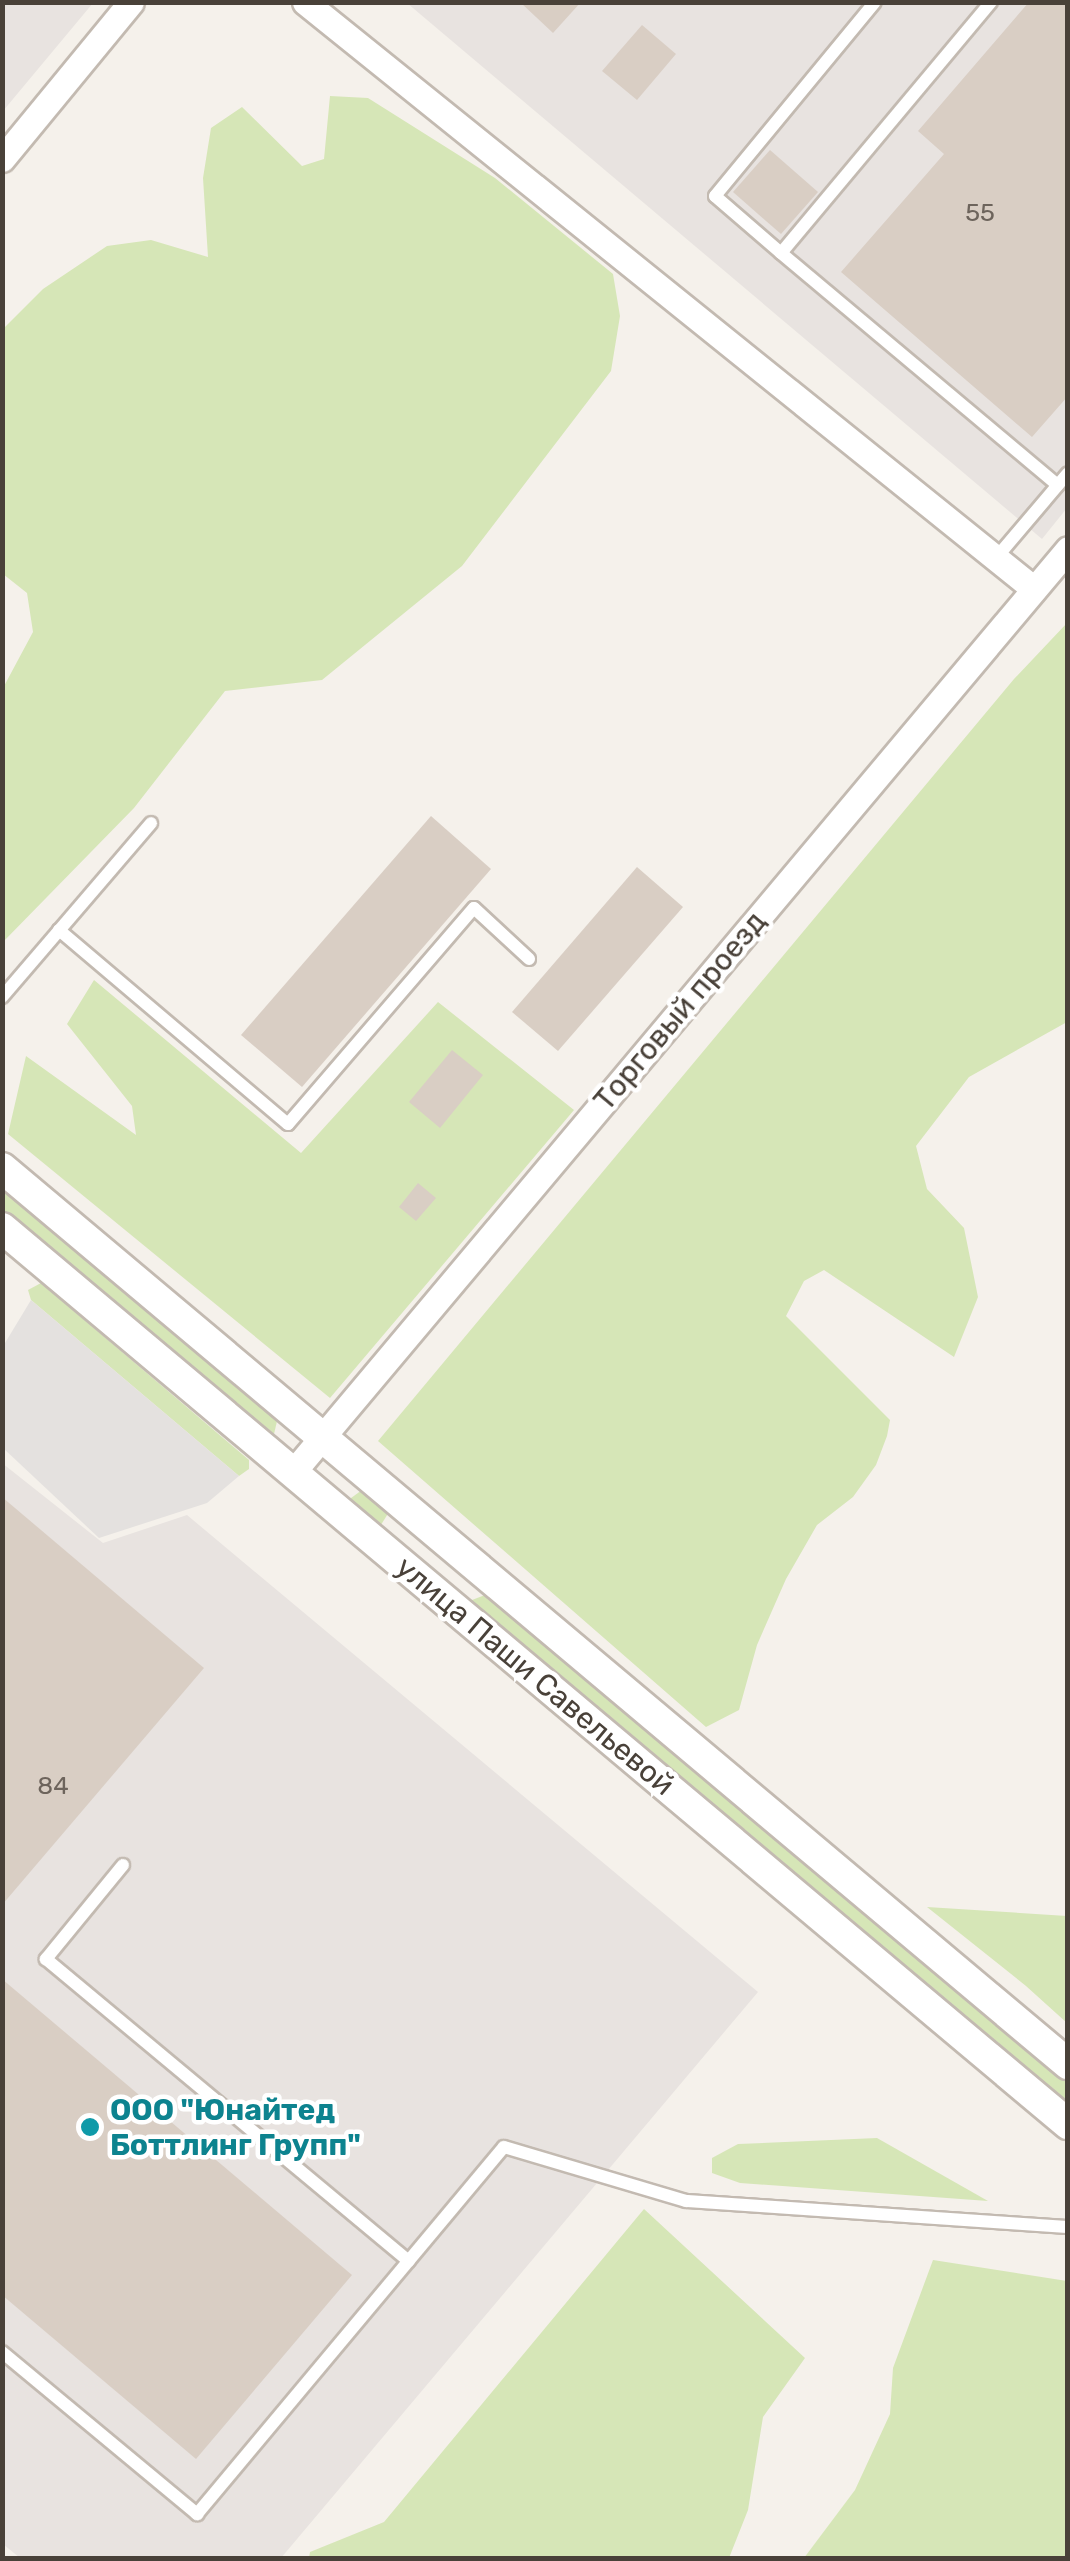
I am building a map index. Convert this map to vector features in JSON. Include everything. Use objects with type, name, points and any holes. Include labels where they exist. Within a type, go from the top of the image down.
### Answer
[{"type":"street","points":[[2,158],[130,2]]},
{"type":"street","points":[[305,2],[1034,588]]},
{"type":"street","name":"Торговый проезд","points":[[293,1472],[1068,550]]},
{"type":"street","name":"улица Паши Савельевой","points":[[2,1168],[1068,2064]]},
{"type":"street","name":"улица Паши Савельевой","points":[[2,1228],[1068,2124]]},
{"type":"lane","points":[[875,2],[715,196],[1057,485]]},
{"type":"lane","points":[[780,253],[991,2]]},
{"type":"lane","points":[[996,558],[1068,473]]},
{"type":"lane","points":[[2,997],[151,823]]},
{"type":"lane","points":[[59,930],[288,1124],[474,908],[529,960]]},
{"type":"lane","points":[[123,1866],[46,1958],[408,2261]]},
{"type":"lane","points":[[2,2352],[197,2514],[504,2147],[686,2201],[1068,2226]]},
{"type":"shaded area","points":[[2,3],[93,3],[3,111]]},
{"type":"shaded area","points":[[407,3],[1067,3],[1067,508],[1042,539]]},
{"type":"shaded area","points":[[31,1300],[239,1476],[207,1503],[99,1538],[3,1448],[5,1343]]},
{"type":"shaded area","points":[[2,1463],[103,1543],[187,1515],[758,1992],[281,2558],[20,2558],[3,2544]]},
{"type":"green space","points":[[330,96],[368,98],[495,178],[613,274],[620,316],[611,371],[462,566],[322,680],[225,691],[134,808],[3,942],[3,688],[33,632],[27,593],[3,574],[3,329],[43,289],[107,246],[151,240],[208,257],[203,178],[211,128],[242,107],[302,166],[324,159]]},
{"type":"green space","points":[[1067,623],[1067,1022],[969,1077],[916,1146],[927,1189],[964,1228],[978,1297],[954,1357],[824,1270],[804,1281],[786,1316],[890,1420],[887,1436],[876,1465],[853,1497],[817,1525],[786,1579],[757,1645],[739,1710],[706,1727],[378,1441],[1014,679]]},
{"type":"green space","points":[[94,980],[301,1153],[438,1002],[574,1110],[330,1398],[8,1134],[26,1056],[136,1135],[132,1106],[67,1024]]},
{"type":"green space","points":[[2,1184],[278,1417],[274,1434],[3,1212]]},
{"type":"green space","points":[[41,1283],[249,1460],[249,1469],[239,1476],[31,1300],[28,1290]]},
{"type":"green space","points":[[362,1490],[389,1512],[379,1528],[347,1501]]},
{"type":"green space","points":[[485,1595],[1067,2082],[1067,2110],[473,1612],[472,1600]]},
{"type":"green space","points":[[927,1907],[1067,1916],[1067,2023],[1026,1986]]},
{"type":"green space","points":[[877,2138],[988,2201],[740,2183],[712,2173],[712,2158],[738,2144]]},
{"type":"green space","points":[[644,2209],[805,2358],[763,2417],[748,2510],[729,2558],[309,2558],[310,2552],[384,2522]]},
{"type":"green space","points":[[933,2260],[1067,2281],[1067,2558],[804,2558],[855,2490],[890,2414],[893,2368]]},
{"type":"building","points":[[520,2],[581,2],[553,33]]},
{"type":"building","points":[[1029,2],[1068,2],[1068,396],[1032,437],[841,272],[944,154],[918,131]]},
{"type":"building","points":[[642,25],[676,54],[637,100],[602,71]]},
{"type":"building","points":[[770,150],[818,192],[781,234],[733,192]]},
{"type":"building","points":[[431,816],[491,869],[302,1087],[241,1035]]},
{"type":"building","points":[[637,867],[683,907],[558,1051],[512,1012]]},
{"type":"building","points":[[452,1050],[483,1075],[440,1128],[409,1102]]},
{"type":"building","points":[[418,1183],[436,1198],[416,1221],[399,1207]]},
{"type":"building","points":[[2,1497],[204,1668],[2,1905]]},
{"type":"building","name":"ООО \"Юнайтед Боттлинг Групп\"","points":[[2,1979],[352,2275],[196,2459],[2,2295]]},
{"type":"place","name":"ООО \"Юнайтед Боттлинг Групп\"","points":[[90,2127]]}]
